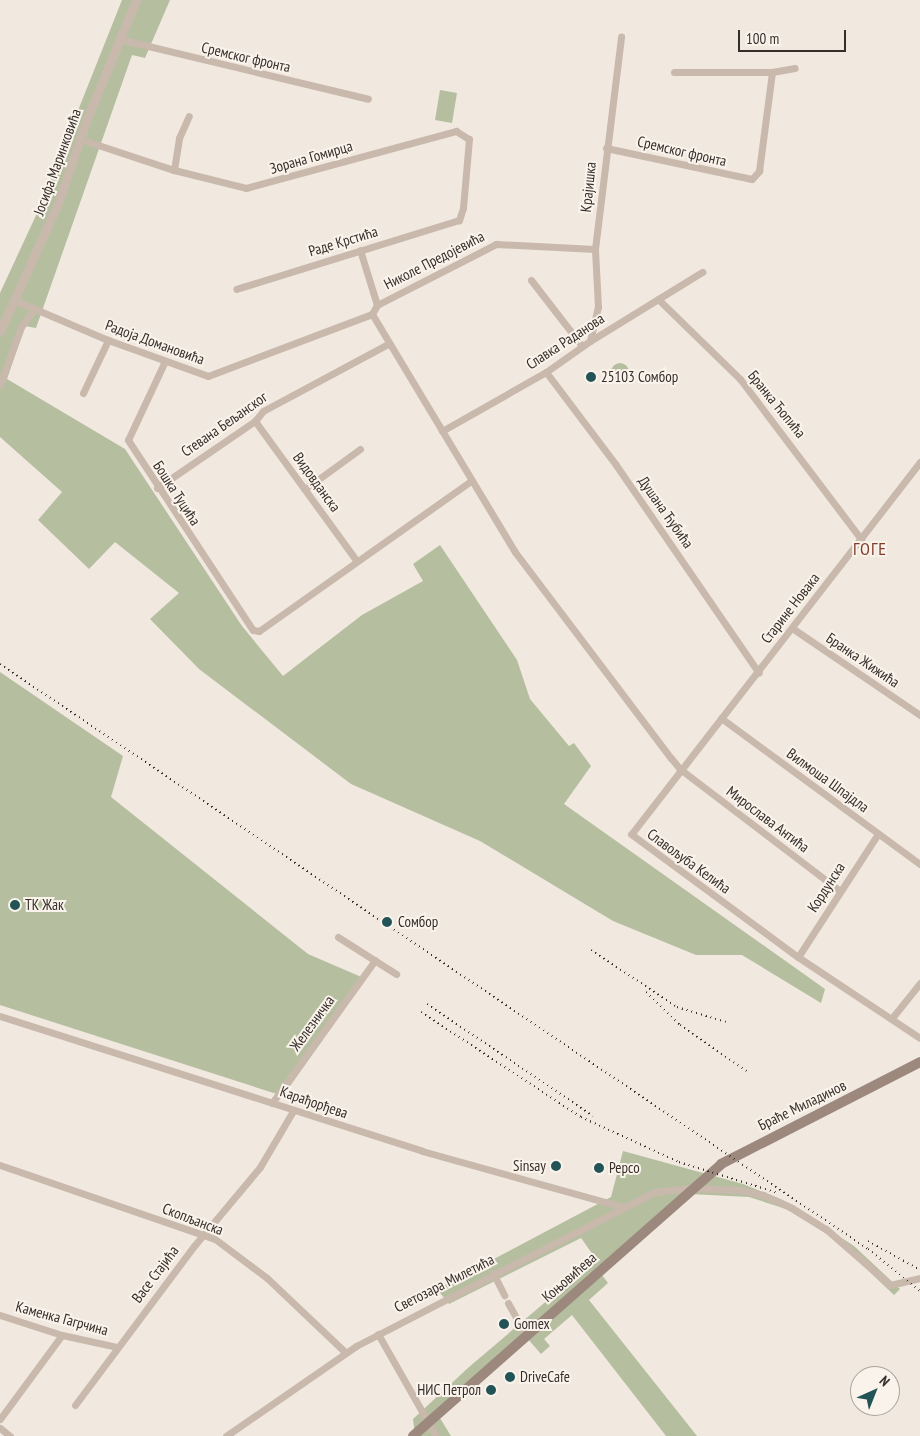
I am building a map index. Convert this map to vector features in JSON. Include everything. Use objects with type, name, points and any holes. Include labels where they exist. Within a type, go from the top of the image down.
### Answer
[{"type":"main road","name":"Браће Миладинов","points":[[700,1180],[729,1159],[920,1062]]},
{"type":"main road","name":"Коњовићева","points":[[413,1436],[700,1180]]},
{"type":"street","name":"Јосифа Маринковића","points":[[0,331],[58,203],[80,139],[136,0]]},
{"type":"street","name":"Крајишка","points":[[590,340],[598,307],[595,249],[621,37]]},
{"type":"street","name":"Сремског фронта","points":[[119,39],[368,99]]},
{"type":"street","points":[[674,72],[772,72],[795,68]]},
{"type":"street","name":"Сремског фронта","points":[[606,148],[752,179],[759,171],[772,72]]},
{"type":"street","points":[[174,170],[179,138],[190,116]]},
{"type":"street","name":"Зорана Гомирца","points":[[80,139],[174,170],[253,187],[456,131],[469,139],[463,208],[459,220]]},
{"type":"street","name":"Раде Крстића","points":[[236,289],[459,220]]},
{"type":"street","name":"Николе Предојевића","points":[[377,305],[496,244],[595,249]]},
{"type":"street","points":[[360,250],[377,305],[372,314],[388,344],[514,552],[680,769]]},
{"type":"street","name":"Славка Раданова","points":[[442,431],[546,372],[590,340],[702,272]]},
{"type":"street","points":[[531,280],[582,346]]},
{"type":"street","name":"Бранка Ћопића","points":[[658,299],[740,379],[861,539]]},
{"type":"street","name":"Радоја Домановића","points":[[14,300],[108,340],[208,376],[372,314]]},
{"type":"street","points":[[0,385],[22,327],[34,310]]},
{"type":"street","points":[[83,393],[108,340]]},
{"type":"street","name":"Стевана Бељанског","points":[[157,488],[255,420],[263,411],[388,344]]},
{"type":"street","name":"Бошка Туцића","points":[[165,361],[128,435],[131,447],[157,488],[256,631],[356,560]]},
{"type":"street","name":"Душана Ћубића","points":[[546,372],[616,465],[759,673]]},
{"type":"street","name":"Видовданска","points":[[255,420],[356,560]]},
{"type":"street","points":[[305,489],[360,449]]},
{"type":"street","name":"Старине Новака","points":[[680,769],[759,673],[919,464]]},
{"type":"street","points":[[356,560],[471,481]]},
{"type":"street","name":"Бранка Жижића","points":[[792,628],[920,715]]},
{"type":"street","name":"Вилмоша Шпајдла","points":[[721,718],[920,864]]},
{"type":"street","name":"Мирослава Антића","points":[[680,769],[839,890]]},
{"type":"street","name":"Славољуба Келића","points":[[680,769],[631,834],[798,957],[920,1038]]},
{"type":"street","name":"Кордунска","points":[[798,957],[839,890],[878,834]]},
{"type":"street","points":[[338,937],[396,974]]},
{"type":"street","name":"Железничка","points":[[272,1102],[374,960]]},
{"type":"street","points":[[892,1018],[920,983]]},
{"type":"street","name":"Карађорђева","points":[[0,1016],[272,1102],[293,1111],[622,1207]]},
{"type":"street","name":"Васе Стајића","points":[[74,1406],[203,1234],[260,1167],[293,1111]]},
{"type":"street","name":"Скопљанска","points":[[0,1165],[215,1239],[267,1278],[345,1352]]},
{"type":"street","name":"Светозара Милетића","points":[[226,1436],[345,1352],[493,1273],[654,1192],[690,1188],[740,1190],[778,1200],[826,1229],[890,1285],[920,1278]]},
{"type":"street","points":[[493,1273],[504,1295]]},
{"type":"street","points":[[508,1303],[526,1335]]},
{"type":"street","name":"Каменка Гагрчина","points":[[0,1315],[62,1335],[117,1347]]},
{"type":"street","points":[[378,1334],[436,1436]]},
{"type":"street","points":[[0,1419],[62,1335]]},
{"type":"street","points":[[0,1428],[10,1436]]},
{"type":"green space","points":[[122,0],[170,0],[145,58],[132,55],[36,328],[25,326],[7,379],[125,449],[242,626],[283,676],[362,615],[423,581],[413,564],[440,545],[517,660],[530,699],[569,746],[574,743],[591,766],[564,804],[825,989],[821,1003],[742,955],[696,955],[613,921],[480,841],[351,784],[199,669],[150,619],[179,593],[115,542],[89,569],[38,520],[62,492],[0,437],[0,293],[38,211]]},
{"type":"green space","points":[[440,90],[457,93],[452,123],[435,120]]},
{"type":"green space","points":[[620,363],[626,366],[629,372],[626,378],[620,381],[614,378],[611,372],[614,366]]},
{"type":"green space","points":[[0,672],[123,756],[111,797],[308,954],[366,979],[283,1096],[0,1005]]},
{"type":"green space","points":[[623,1151],[743,1184],[783,1200],[854,1246],[900,1289],[894,1295],[835,1239],[786,1209],[749,1197],[690,1194],[602,1275],[608,1283],[589,1300],[697,1436],[666,1436],[572,1315],[544,1339],[550,1346],[541,1354],[527,1338],[440,1418],[451,1436],[415,1436],[413,1419],[469,1367],[596,1259],[581,1238],[449,1304],[437,1289],[611,1197]]},
{"type":"railway","points":[[0,664],[868,1249],[920,1291]]},
{"type":"railway","points":[[591,950],[677,1007],[726,1022]]},
{"type":"railway","points":[[646,992],[680,1025],[748,1072]]},
{"type":"railway","points":[[427,1004],[593,1116]]},
{"type":"railway","points":[[421,1012],[581,1117],[679,1162],[778,1193]]},
{"type":"railway","points":[[868,1241],[920,1270]]},
{"type":"place","name":"25103 Сомбор","points":[[591,377]]},
{"type":"place","name":"ТК Жак","points":[[15,905]]},
{"type":"place","name":"Сомбор","points":[[387,922]]},
{"type":"place","name":"Sinsay","points":[[556,1166]]},
{"type":"place","name":"Pepco","points":[[599,1168]]},
{"type":"place","name":"Gomex","points":[[504,1324]]},
{"type":"place","name":"DriveCafe","points":[[510,1377]]},
{"type":"place","name":"НИС Петрол","points":[[491,1390]]},
{"type":"district","name":"ГОГЕ","points":[[870,549]]}]
